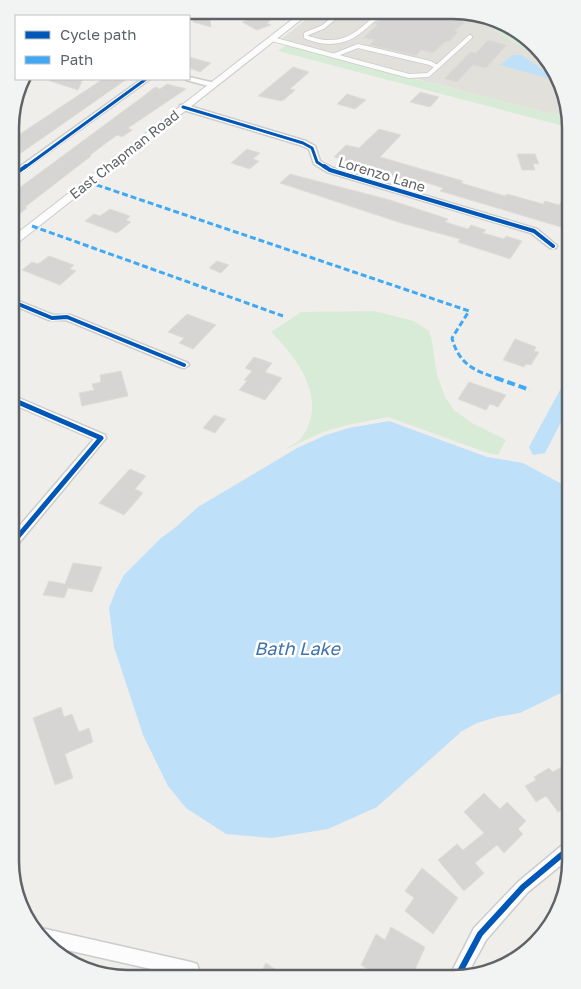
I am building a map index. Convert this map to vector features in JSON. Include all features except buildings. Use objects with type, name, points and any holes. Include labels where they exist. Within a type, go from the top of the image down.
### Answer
[{"type":"street","name":"East Chapman Road","points":[[19,237],[298,19]]},
{"type":"street","points":[[19,171],[145,80]]},
{"type":"street","points":[[190,80],[212,85]]},
{"type":"street","name":"Lorenzo Lane","points":[[184,107],[303,143],[312,148],[316,162],[330,170],[534,231],[553,246]]},
{"type":"street","points":[[19,304],[52,318],[66,317],[184,364]]},
{"type":"street","points":[[19,403],[100,438],[19,535]]},
{"type":"street","points":[[461,969],[480,934],[523,887],[562,854]]},
{"type":"street","points":[[51,938],[191,970]]},
{"type":"lane","points":[[333,19],[323,27],[306,34],[306,37],[333,44],[343,43],[374,19]]},
{"type":"lane","points":[[272,39],[419,77],[427,76],[434,72],[437,66],[470,37]]},
{"type":"lane","points":[[335,55],[358,46],[437,66]]},
{"type":"shaded area","points":[[307,19],[454,19],[482,22],[500,29],[529,50],[540,61],[554,86],[561,112],[547,113],[277,42]]},
{"type":"green space","points":[[488,24],[508,33],[520,41],[534,55],[496,32]]},
{"type":"green space","points":[[286,45],[547,113],[561,112],[562,126],[278,51]]},
{"type":"green space","points":[[374,311],[414,321],[429,331],[437,375],[445,397],[454,410],[472,423],[506,440],[498,455],[388,417],[323,432],[286,449],[301,439],[309,423],[312,409],[311,395],[307,381],[300,368],[271,332],[301,312]]},
{"type":"water","points":[[513,55],[521,55],[548,73],[551,79],[500,65]]},
{"type":"water","points":[[562,386],[562,420],[545,453],[533,455],[529,447]]},
{"type":"water","name":"Bath Lake","points":[[389,421],[487,457],[523,463],[562,484],[562,692],[520,713],[477,723],[462,731],[377,807],[328,829],[272,838],[226,834],[186,808],[168,786],[143,735],[114,647],[109,608],[124,575],[161,538],[198,507],[297,448],[326,435],[349,428]]},
{"type":"marked path","points":[[88,182],[469,311],[452,338],[459,357],[475,369],[530,390]]},
{"type":"marked path","points":[[32,226],[283,316]]},
{"type":"cycle path","points":[[19,171],[145,80]]},
{"type":"cycle path","points":[[183,107],[303,143],[312,148],[317,162],[330,170],[534,231],[553,246]]},
{"type":"cycle path","points":[[19,304],[52,318],[67,317],[184,365]]},
{"type":"cycle path","points":[[19,402],[101,438],[19,535]]},
{"type":"cycle path","points":[[461,969],[480,934],[523,887],[562,854]]}]
